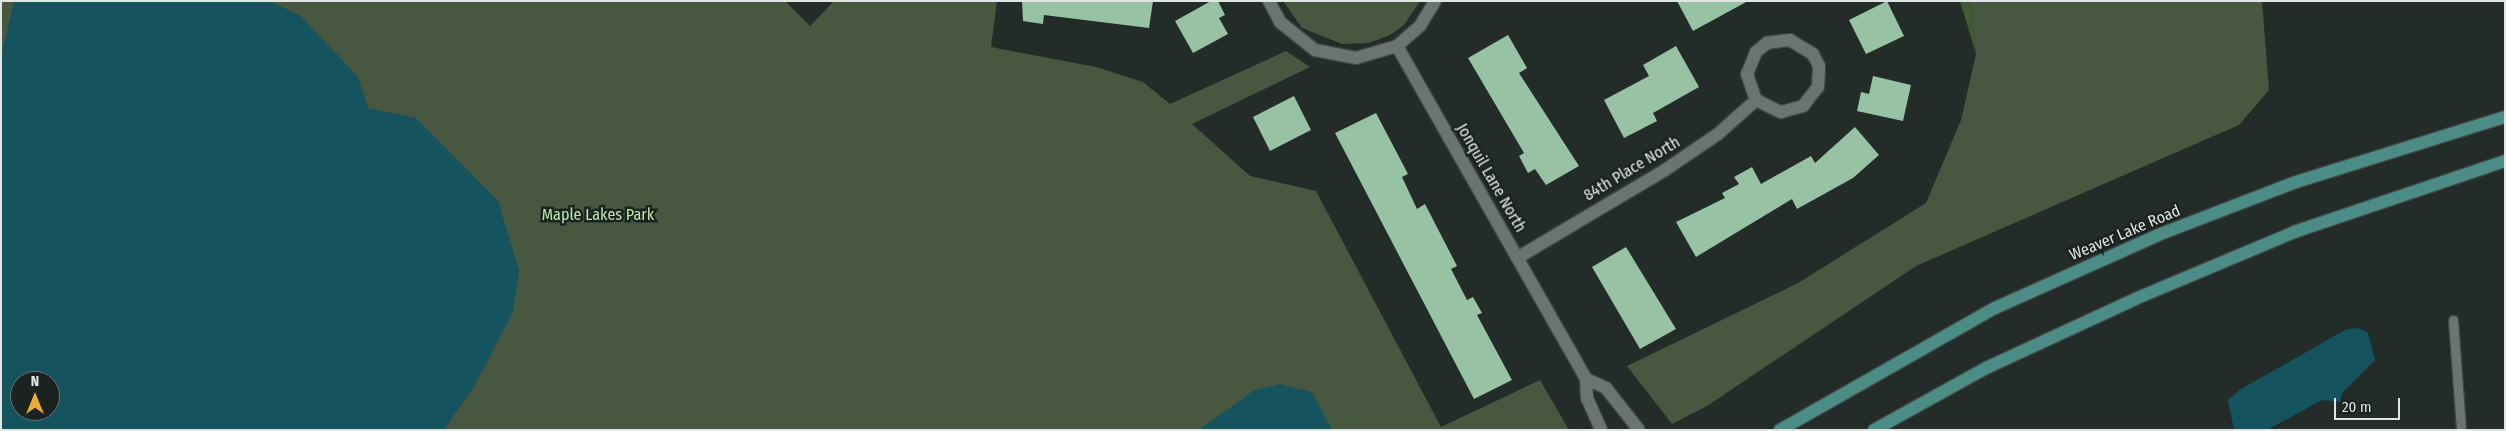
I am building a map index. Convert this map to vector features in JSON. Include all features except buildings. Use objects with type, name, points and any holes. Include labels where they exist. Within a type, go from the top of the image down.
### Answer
[{"type":"main road","name":"Weaver Lake Road","points":[[1780,430],[1995,308],[2158,235],[2296,182],[2505,117]]},
{"type":"main road","points":[[1874,430],[1986,368],[2135,299],[2294,232],[2505,161]]},
{"type":"street","points":[[1269,1],[1280,22],[1315,50],[1356,58],[1396,46],[1420,26],[1435,1]]},
{"type":"street","points":[[1790,40],[1813,54],[1819,82],[1804,106],[1781,112],[1756,100],[1747,74],[1756,52],[1767,44],[1790,40]]},
{"type":"street","name":"Jonquil Lane North","points":[[1396,46],[1586,379],[1587,398],[1601,430]]},
{"type":"street","name":"84th Place North","points":[[1517,258],[1664,170],[1718,134],[1756,100]]},
{"type":"street","points":[[1586,379],[1606,388],[1639,430]]},
{"type":"lane","points":[[2452,320],[2462,430]]},
{"type":"green space","name":"Maple Lakes Park","points":[[1,1],[785,1],[810,26],[834,1],[997,1],[991,47],[1096,67],[1143,82],[1170,104],[1286,51],[1310,67],[1192,124],[1250,176],[1316,191],[1441,427],[1540,380],[1569,430],[1,430]]},
{"type":"green space","points":[[1283,1],[1420,1],[1404,25],[1390,35],[1369,43],[1342,44],[1302,28]]},
{"type":"green space","points":[[1960,1],[1970,1],[1976,54]]},
{"type":"green space","points":[[1970,1],[2262,1],[2269,90],[2239,125],[1916,266],[1707,406],[1672,424],[1627,366],[1798,283],[1926,203],[1961,120],[1976,54]]},
{"type":"water","points":[[269,1],[300,15],[358,77],[368,108],[416,118],[498,201],[519,270],[513,312],[475,385],[444,430],[1,430],[1,57],[14,2]]},
{"type":"water","points":[[2359,328],[2368,333],[2375,360],[2342,393],[2340,402],[2322,400],[2267,430],[2234,430],[2228,400],[2241,389],[2347,329]]},
{"type":"water","points":[[1279,384],[1312,392],[1332,430],[1199,430],[1253,391]]}]
